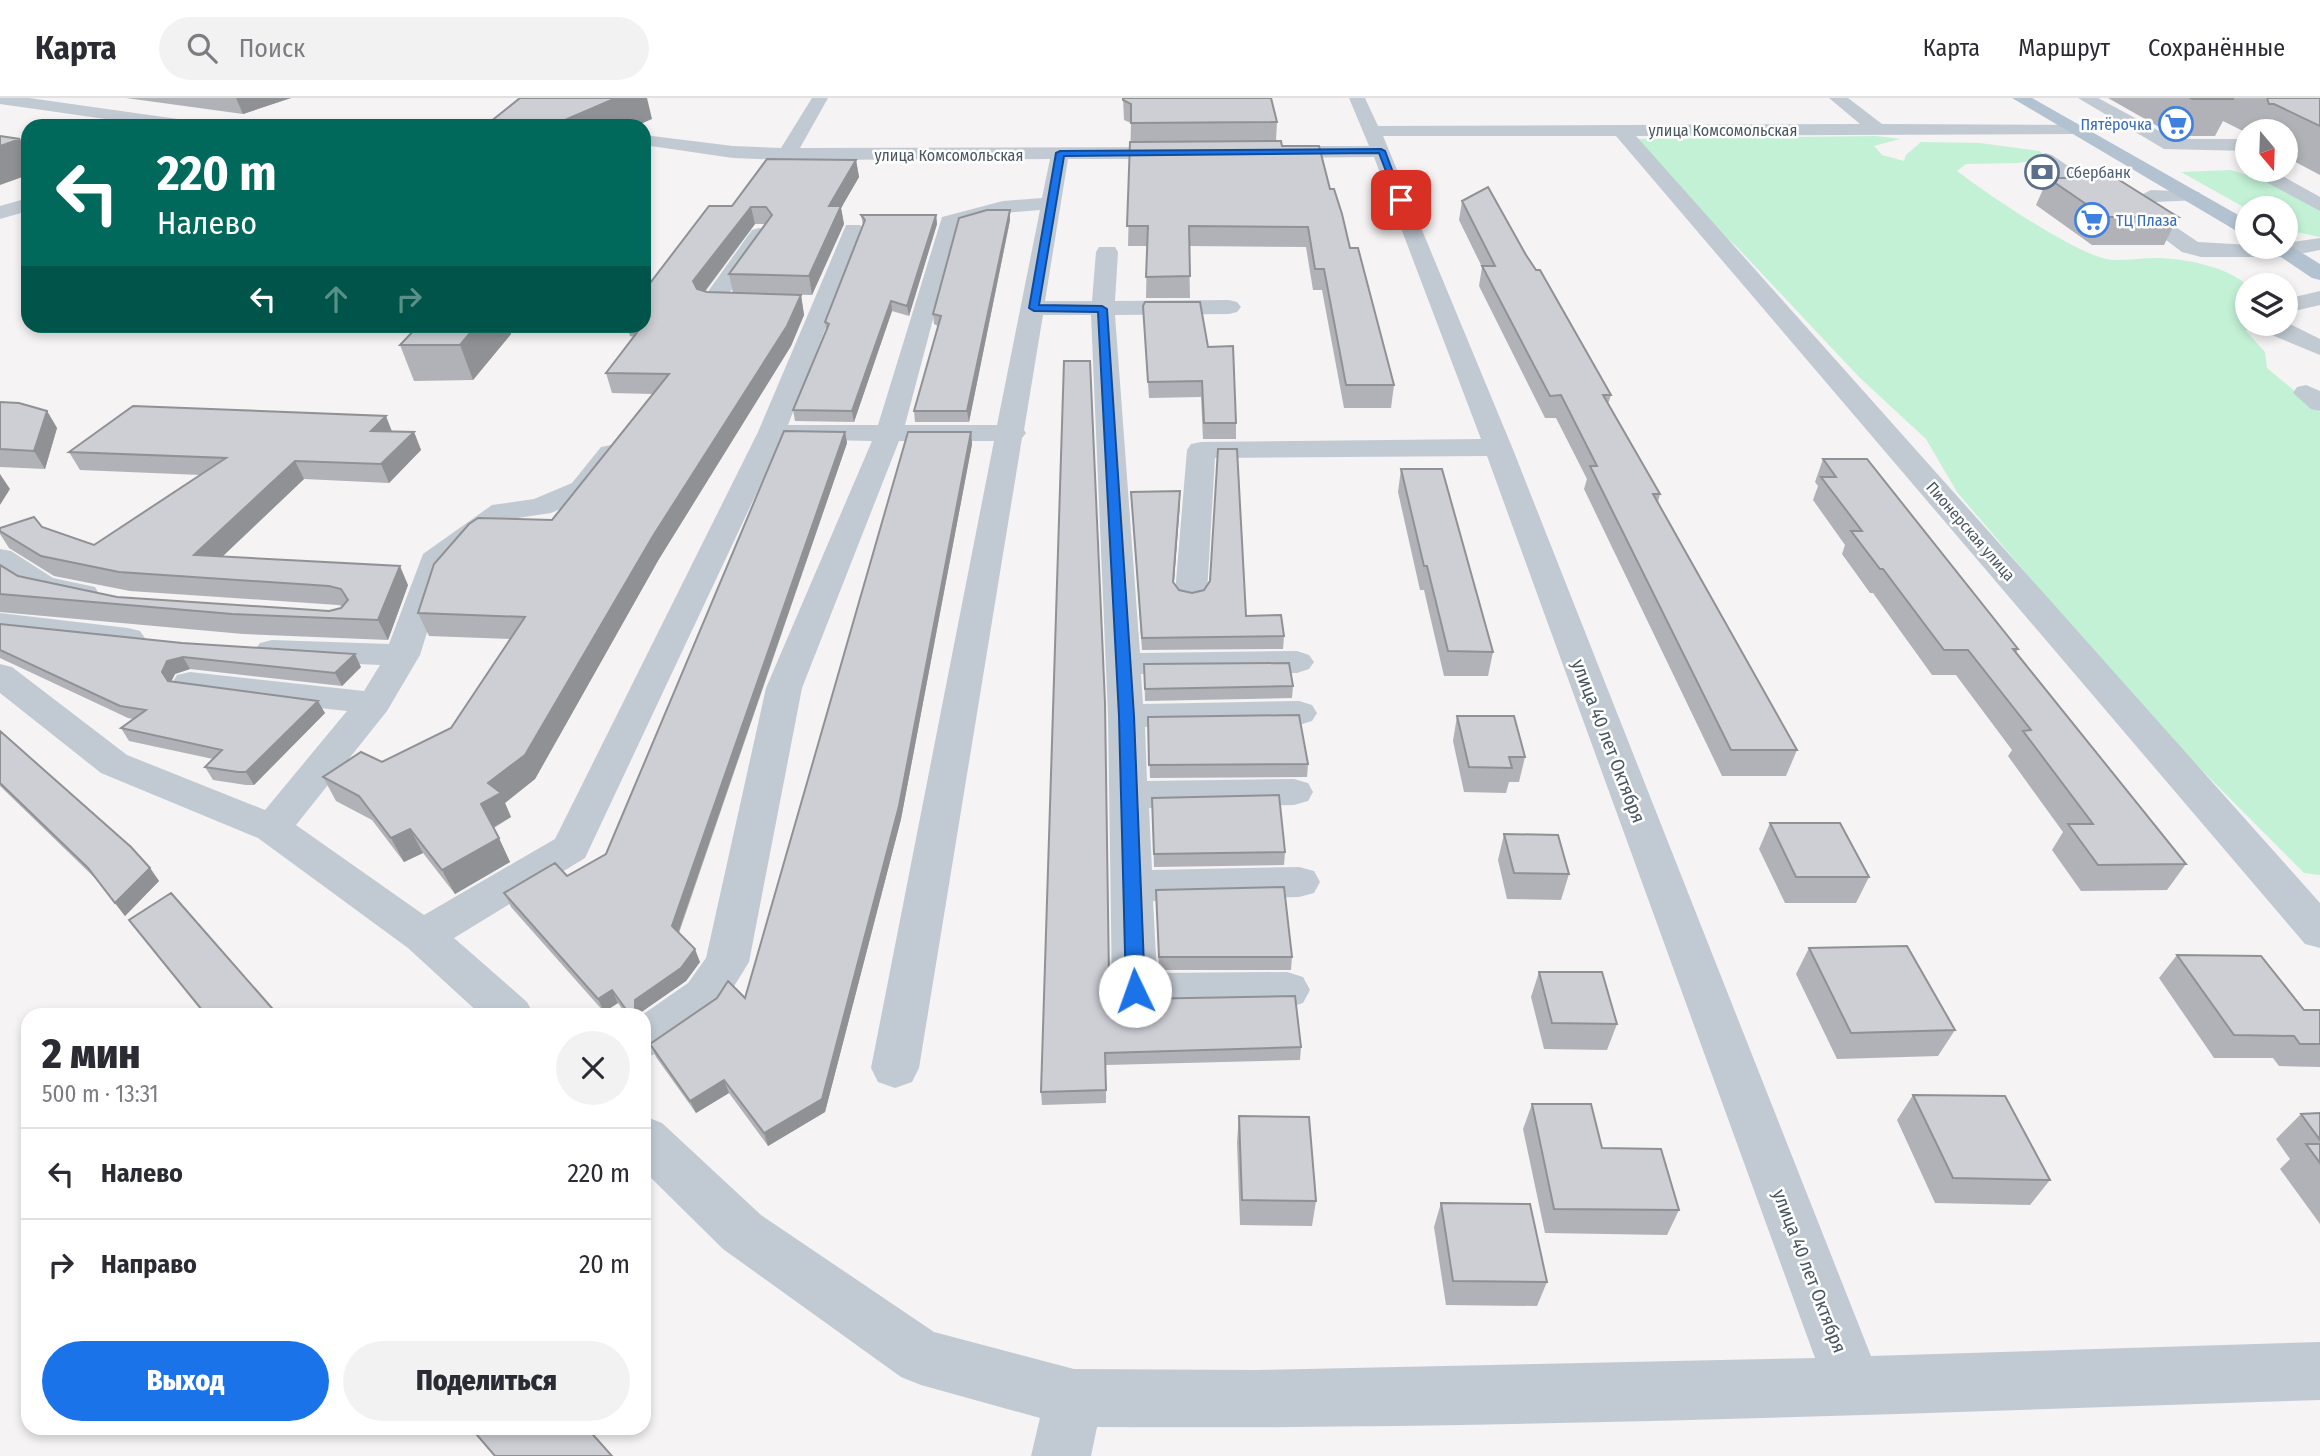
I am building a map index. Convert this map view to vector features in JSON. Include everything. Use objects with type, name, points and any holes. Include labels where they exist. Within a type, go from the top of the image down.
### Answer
[{"type":"main road","points":[[2020,98],[2235,222]]},
{"type":"main road","points":[[2298,259],[2320,273]]},
{"type":"street","points":[[787,154],[820,98]]},
{"type":"street","name":"улица 40 лет Октября","points":[[1357,98],[1377,141],[1498,447],[1854,1387]]},
{"type":"street","points":[[1836,98],[1878,130]]},
{"type":"street","points":[[0,99],[142,119]]},
{"type":"street","points":[[2090,100],[2130,102]]},
{"type":"street","points":[[2090,100],[2170,145],[2235,144]]},
{"type":"street","points":[[2212,125],[2235,137]]},
{"type":"street","name":"улица Комсомольская","points":[[1250,152],[1377,141],[1621,130],[2074,129]]},
{"type":"street","name":"Пионерская улица","points":[[1621,130],[2320,932]]},
{"type":"street","name":"улица Комсомольская","points":[[651,141],[733,152],[787,154],[1195,152]]},
{"type":"street","points":[[895,1068],[1012,433],[1060,153]]},
{"type":"street","points":[[2045,159],[2093,192],[2192,196]]},
{"type":"street","points":[[2144,168],[2179,168]]},
{"type":"street","points":[[2279,182],[2320,205]]},
{"type":"street","points":[[2151,196],[2132,207],[2190,247],[2214,251],[2235,250]]},
{"type":"street","points":[[651,1034],[704,996],[727,962],[784,688],[889,433],[949,221],[1003,207],[1051,203]]},
{"type":"street","points":[[0,213],[21,206]]},
{"type":"street","points":[[423,936],[571,848],[772,432],[799,304],[853,229]]},
{"type":"street","points":[[762,231],[712,302],[799,304]]},
{"type":"street","points":[[2298,246],[2320,244]]},
{"type":"street","points":[[1107,252],[1102,309],[1126,716],[1135,991],[1287,990]]},
{"type":"street","points":[[2298,303],[2320,298]]},
{"type":"street","points":[[1034,308],[1229,307]]},
{"type":"street","points":[[2294,336],[2320,348]]},
{"type":"street","points":[[2320,388],[2306,393],[2320,403]]},
{"type":"street","points":[[772,432],[1012,433]]},
{"type":"street","points":[[1191,593],[1201,450],[1498,447]]},
{"type":"street","points":[[272,828],[374,703],[403,655],[434,561],[503,511],[540,507],[582,489],[616,448]]},
{"type":"street","points":[[0,558],[43,586],[118,601]]},
{"type":"street","points":[[0,623],[159,641]]},
{"type":"street","points":[[242,649],[403,655]]},
{"type":"street","points":[[1122,664],[1297,662]]},
{"type":"street","points":[[0,675],[114,764],[272,828],[423,936],[503,1008]]},
{"type":"street","points":[[190,683],[374,703]]},
{"type":"street","points":[[1126,716],[1299,713]]},
{"type":"street","points":[[1128,795],[1294,792]]},
{"type":"street","points":[[1130,886],[1299,883]]},
{"type":"street","points":[[651,1145],[742,1232],[921,1357],[1074,1398],[1255,1399],[1854,1387],[2320,1371]]},
{"type":"street","points":[[1061,1456],[1074,1398]]},
{"type":"green space","points":[[1876,136],[1900,139],[1874,146],[1882,155],[1904,161],[1906,155],[1921,142],[1980,143],[2040,151],[2047,158],[2018,163],[1966,164],[1957,171],[2030,221],[2090,254],[2112,260],[2178,260],[2216,268],[2235,276],[2235,336],[2251,336],[2265,352],[2267,368],[2320,412],[2320,875],[2304,873],[2144,712],[1957,492],[1926,439],[1859,377],[1735,245],[1707,222],[1634,139]]},
{"type":"green space","points":[[2231,170],[2235,171],[2235,182],[2271,182],[2296,196],[2235,196],[2235,202],[2181,172]]},
{"type":"green space","points":[[2298,197],[2320,210],[2320,237],[2298,232]]},
{"type":"building","points":[[520,98],[616,98],[567,119],[494,119]]},
{"type":"building","points":[[1123,98],[1271,98],[1277,122],[1131,123],[1131,104]]},
{"type":"building","points":[[2190,98],[2231,98],[2234,99],[2193,99]]},
{"type":"building","points":[[2267,98],[2320,98],[2320,126],[2269,104]]},
{"type":"building","points":[[0,136],[20,139],[0,146]]},
{"type":"building","points":[[1281,141],[1282,146],[1319,146],[1330,189],[1334,189],[1342,214],[1350,248],[1358,248],[1394,385],[1346,385],[1324,269],[1315,269],[1308,227],[1189,226],[1190,276],[1146,277],[1148,226],[1127,226],[1130,142]]},
{"type":"building","points":[[767,159],[856,160],[829,206],[841,206],[809,276],[729,274],[772,215],[766,207],[751,207],[693,281],[697,289],[707,292],[801,295],[787,326],[653,536],[525,755],[488,783],[501,793],[481,804],[499,838],[442,870],[410,829],[391,838],[359,796],[323,777],[361,752],[382,762],[451,728],[525,617],[418,613],[434,564],[469,524],[478,518],[552,520],[669,374],[606,373],[637,333],[651,333],[651,282],[709,206],[732,206]]},
{"type":"building","points":[[2048,178],[2116,178],[2178,217],[2105,217]]},
{"type":"building","points":[[1488,187],[1526,255],[1536,270],[1540,270],[1611,395],[1603,395],[1660,494],[1653,494],[1797,750],[1731,750],[1590,466],[1597,466],[1561,395],[1550,396],[1482,266],[1495,266],[1462,201]]},
{"type":"building","points":[[987,210],[1010,210],[967,411],[914,411],[941,316],[933,314],[959,218]]},
{"type":"building","points":[[861,215],[936,215],[907,306],[891,301],[852,411],[793,410],[829,324],[825,322],[865,220]]},
{"type":"building","points":[[1145,302],[1200,302],[1208,347],[1233,346],[1236,423],[1204,423],[1202,381],[1148,382],[1143,306]]},
{"type":"building","points":[[411,333],[470,333],[460,345],[400,345]]},
{"type":"building","points":[[1064,361],[1090,361],[1105,703],[1109,979],[1118,993],[1135,999],[1295,996],[1301,1047],[1105,1053],[1106,1090],[1041,1092]]},
{"type":"building","points":[[0,402],[19,403],[47,411],[34,451],[0,449]]},
{"type":"building","points":[[133,406],[386,416],[371,431],[414,432],[381,464],[295,461],[194,555],[400,566],[378,620],[232,614],[0,594],[0,565],[18,576],[117,597],[329,611],[341,608],[348,600],[341,589],[329,586],[119,572],[41,556],[0,531],[0,528],[34,517],[42,527],[94,545],[226,458],[69,452]]},
{"type":"building","points":[[784,431],[845,432],[672,926],[695,949],[681,968],[635,1000],[635,1008],[625,1008],[612,990],[598,999],[504,893],[555,863],[567,876],[606,854]]},
{"type":"building","points":[[908,432],[971,432],[899,806],[822,1099],[764,1133],[724,1080],[690,1101],[651,1045],[717,998],[728,981],[745,998]]},
{"type":"building","points":[[1218,449],[1237,449],[1246,616],[1281,615],[1284,636],[1142,638],[1131,492],[1180,491],[1173,582],[1179,590],[1192,593],[1204,590],[1210,581]]},
{"type":"building","points":[[1823,459],[1867,459],[2018,649],[2013,649],[2186,864],[2098,865],[2068,824],[2093,824],[2023,731],[2031,730],[1968,650],[1944,650],[1883,569],[1880,569],[1851,531],[1862,531],[1821,477],[1836,477]]},
{"type":"building","points":[[1401,469],[1442,469],[1493,652],[1448,651]]},
{"type":"building","points":[[0,624],[182,643],[355,654],[335,673],[183,657],[167,661],[162,672],[168,681],[318,701],[246,772],[238,772],[205,767],[222,750],[121,728],[146,710],[120,706],[0,650]]},
{"type":"building","points":[[1289,663],[1293,686],[1145,689],[1144,664]]},
{"type":"building","points":[[1299,715],[1308,764],[1149,765],[1148,717]]},
{"type":"building","points":[[1457,716],[1514,716],[1525,757],[1509,757],[1512,768],[1469,767]]},
{"type":"building","points":[[0,731],[131,847],[150,868],[115,903],[88,868],[0,783]]},
{"type":"building","points":[[1279,795],[1285,852],[1154,854],[1152,798]]},
{"type":"building","points":[[1770,823],[1840,823],[1869,877],[1796,877]]},
{"type":"building","points":[[1504,834],[1558,835],[1569,874],[1514,873]]},
{"type":"building","points":[[1284,887],[1292,957],[1159,957],[1156,890]]},
{"type":"building","points":[[171,893],[272,1008],[200,1008],[129,920]]},
{"type":"building","points":[[1907,946],[1955,1030],[1851,1033],[1809,948]]},
{"type":"building","points":[[2177,955],[2261,956],[2304,1010],[2320,1010],[2320,1044],[2300,1044],[2294,1036],[2234,1035]]},
{"type":"building","points":[[1539,972],[1602,972],[1617,1024],[1552,1023]]},
{"type":"building","points":[[1913,1095],[2005,1096],[2050,1180],[1953,1178]]},
{"type":"building","points":[[1532,1104],[1591,1104],[1602,1148],[1661,1149],[1679,1210],[1554,1209]]},
{"type":"building","points":[[2320,1113],[2320,1140],[2301,1114]]},
{"type":"building","points":[[1239,1116],[1309,1117],[1316,1201],[1242,1200]]},
{"type":"building","points":[[2306,1144],[2320,1144],[2320,1163]]},
{"type":"building","points":[[1441,1203],[1530,1204],[1547,1282],[1453,1281]]},
{"type":"building","points":[[477,1435],[593,1435],[612,1456],[495,1456]]},
{"type":"place","name":"Пятёрочка","points":[[2176,124]]},
{"type":"place","name":"Сбербанк","points":[[2042,172]]},
{"type":"place","name":"ТЦ Плаза","points":[[2092,220]]},
{"type":"route","points":[[1135,991],[1126,716],[1102,309],[1034,308],[1060,153],[1381,151],[1401,200]]}]
